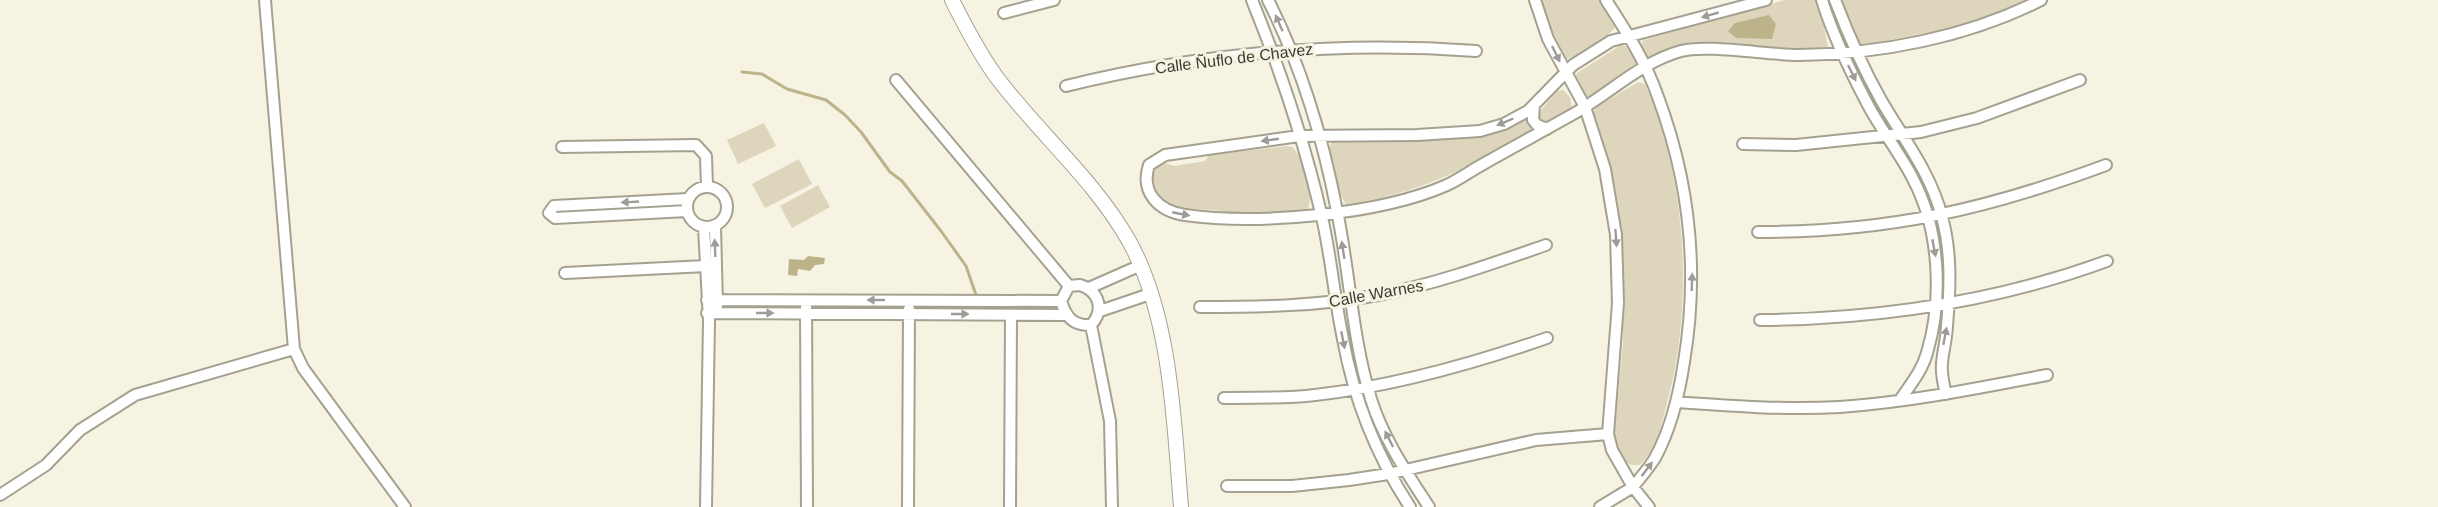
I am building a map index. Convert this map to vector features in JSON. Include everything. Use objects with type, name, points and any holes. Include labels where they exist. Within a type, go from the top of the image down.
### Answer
[{"type":"street","points":[[265,0],[294,349],[303,368],[405,507]]},
{"type":"street","points":[[952,0],[964,25],[996,75],[1110,212],[1141,266],[1165,352],[1181,507]]},
{"type":"street","points":[[1004,13],[1054,0]]},
{"type":"street","points":[[1252,0],[1273,51],[1321,213],[1338,301],[1342,337],[1354,389],[1371,440],[1410,507]]},
{"type":"street","points":[[1268,0],[1290,48],[1319,136],[1337,211],[1368,386],[1383,428],[1405,470],[1429,507]]},
{"type":"street","points":[[1535,0],[1548,39],[1585,107],[1605,168],[1616,235],[1618,303],[1608,434],[1612,450],[1633,487],[1649,507]]},
{"type":"street","points":[[1600,507],[1633,487],[1654,460],[1676,402],[1690,328],[1693,276],[1690,223],[1676,151],[1658,95],[1629,36],[1606,0]]},
{"type":"street","points":[[1766,0],[1611,41],[1573,65],[1534,105],[1504,124],[1480,130],[1417,135],[1299,136],[1165,155],[1149,165],[1145,178],[1149,192],[1159,206],[1174,213],[1213,219],[1254,220],[1337,211],[1416,197],[1449,185],[1585,107],[1645,67],[1683,50],[1799,55],[1857,52],[1959,32],[2042,0]]},
{"type":"street","points":[[1822,0],[1842,53],[1886,136],[1914,180],[1928,219],[1936,259],[1935,307],[1927,354],[1918,374],[1899,400]]},
{"type":"street","points":[[1835,0],[1880,99],[1926,174],[1942,216],[1950,258],[1947,330],[1940,356],[1946,394]]},
{"type":"street","name":"Calle Ñuflo de Chavez","points":[[1066,86],[1149,67],[1290,48],[1384,47],[1476,51]]},
{"type":"street","points":[[896,80],[1069,286],[1089,288],[1141,266]]},
{"type":"street","points":[[1743,144],[1796,144],[1921,132],[1977,118],[2080,80]]},
{"type":"street","points":[[1534,105],[1533,120],[1537,125],[1547,129]]},
{"type":"street","points":[[561,147],[696,144],[706,156],[707,187]]},
{"type":"street","points":[[1758,232],[1823,232],[1928,219],[2046,187],[2106,165]]},
{"type":"street","points":[[710,227],[693,222],[687,211],[688,199],[692,193],[707,187],[721,193],[727,207],[726,215],[710,227],[706,266],[712,299]]},
{"type":"street","points":[[687,211],[555,218],[549,213],[554,206],[688,199]]},
{"type":"street","points":[[706,507],[712,299],[710,227]]},
{"type":"street","name":"Calle Warnes","points":[[1200,307],[1252,307],[1338,301],[1432,282],[1546,245]]},
{"type":"street","points":[[1760,320],[1871,316],[1935,307],[1998,295],[2054,280],[2107,261]]},
{"type":"street","points":[[565,273],[706,266]]},
{"type":"street","points":[[1060,301],[1069,286]]},
{"type":"street","points":[[1089,288],[1097,299],[1100,311],[1091,325]]},
{"type":"street","points":[[1100,311],[1150,294]]},
{"type":"street","points":[[712,299],[1060,301]]},
{"type":"street","points":[[806,299],[807,507]]},
{"type":"street","points":[[908,507],[909,300]]},
{"type":"street","points":[[1060,301],[1066,315],[1072,321],[1091,325]]},
{"type":"street","points":[[711,315],[806,313],[1066,315]]},
{"type":"street","points":[[1010,507],[1011,315]]},
{"type":"street","points":[[1091,325],[1110,422],[1112,507]]},
{"type":"street","points":[[1224,398],[1313,395],[1354,389],[1436,373],[1547,338]]},
{"type":"street","points":[[3,490],[46,465],[80,430],[135,395],[156,387],[294,349]]},
{"type":"street","points":[[1676,402],[1796,408],[1946,394],[2047,375]]},
{"type":"street","points":[[1227,486],[1292,486],[1389,474],[1536,440],[1608,434]]},
{"type":"shaded area","points":[[1541,0],[1599,0],[1615,27],[1594,46],[1567,59],[1560,52]]},
{"type":"shaded area","points":[[1785,0],[1818,0],[1828,46],[1817,50],[1782,51],[1688,45],[1648,57],[1640,48],[1642,41],[1648,39]]},
{"type":"shaded area","points":[[1841,0],[2030,0],[1953,28],[1859,46]]},
{"type":"shaded area","points":[[1769,15],[1776,24],[1772,39],[1736,38],[1728,31],[1735,23]]},
{"type":"shaded area","points":[[1621,45],[1626,46],[1636,63],[1633,69],[1607,90],[1600,94],[1586,96],[1575,78],[1577,73]]},
{"type":"shaded area","points":[[1638,82],[1645,84],[1670,160],[1678,200],[1683,284],[1676,365],[1660,428],[1646,458],[1640,465],[1631,465],[1623,460],[1614,438],[1623,341],[1623,247],[1613,180],[1593,113],[1598,106]]},
{"type":"shaded area","points":[[1563,90],[1570,97],[1572,108],[1550,125],[1541,125],[1537,115],[1557,91]]},
{"type":"shaded area","points":[[1526,119],[1534,131],[1466,167],[1421,186],[1346,204],[1335,187],[1328,149],[1332,142]]},
{"type":"shaded area","points":[[764,123],[776,146],[738,164],[727,140]]},
{"type":"shaded area","points":[[1292,147],[1296,152],[1304,168],[1310,196],[1307,210],[1265,213],[1176,208],[1161,200],[1153,187],[1151,172],[1162,162],[1174,166],[1205,161],[1209,155]]},
{"type":"shaded area","points":[[799,159],[812,184],[765,208],[752,184]]},
{"type":"shaded area","points":[[818,185],[830,207],[792,228],[780,206]]},
{"type":"shaded area","points":[[808,256],[825,258],[824,264],[815,265],[810,271],[798,269],[797,276],[788,275],[789,259],[804,260]]},
{"type":"waterway","points":[[742,72],[762,74],[787,89],[826,100],[845,115],[861,132],[890,172],[902,181],[941,231],[966,266],[976,295]]}]
